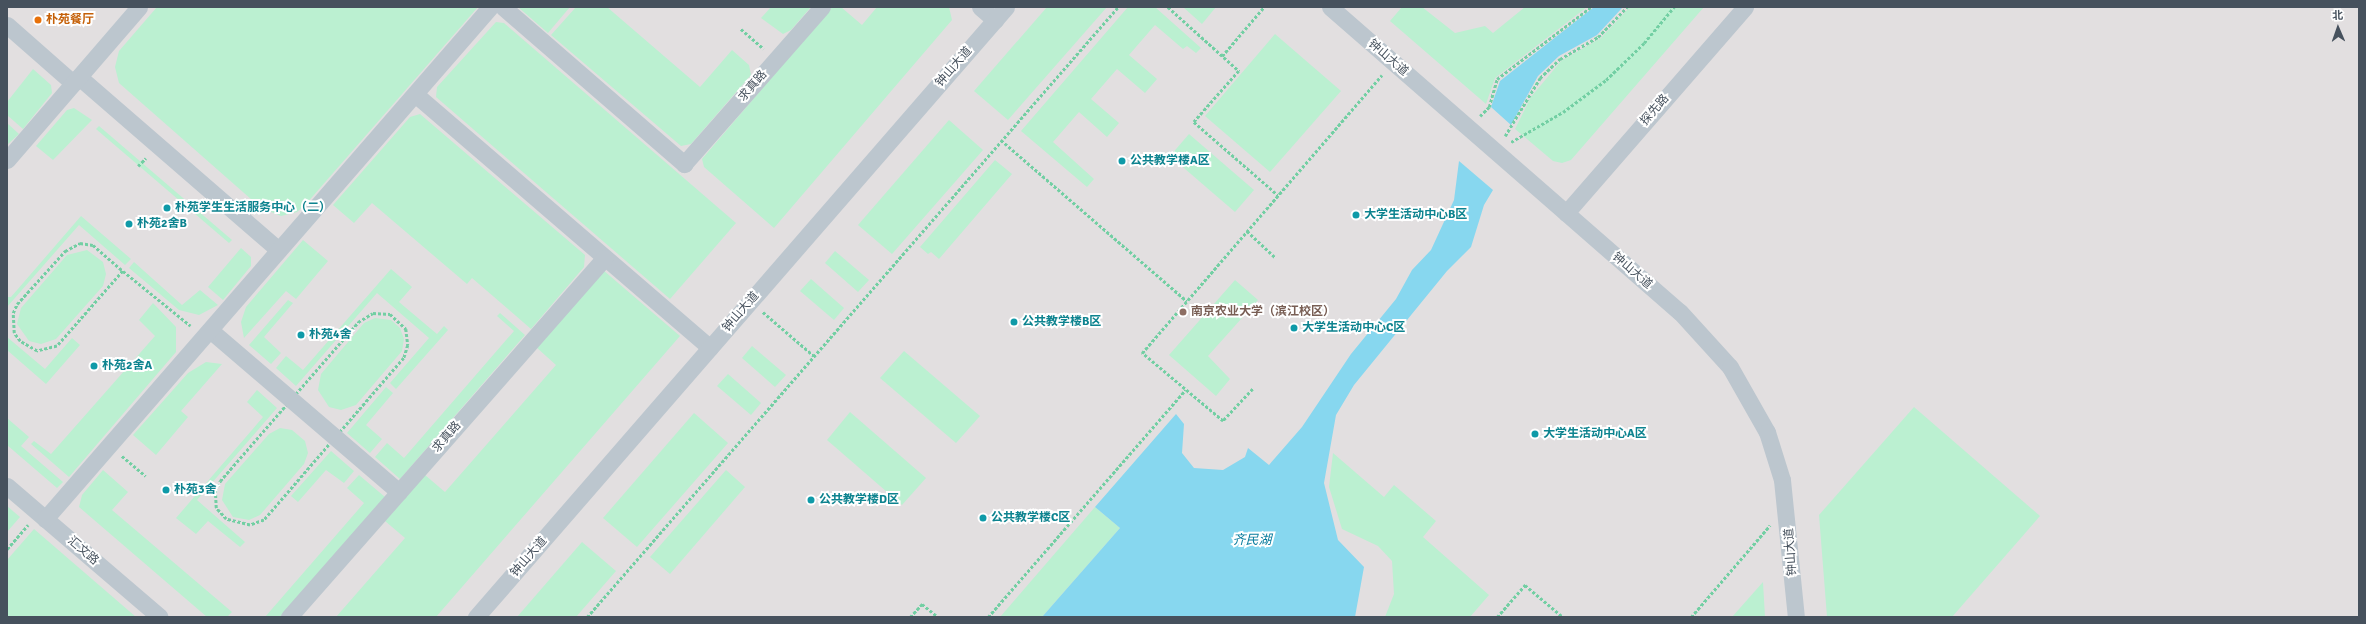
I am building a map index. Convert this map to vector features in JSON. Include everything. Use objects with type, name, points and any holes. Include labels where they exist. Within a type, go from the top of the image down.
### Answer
[{"type":"street","points":[[7,160],[139,7]]},
{"type":"street","points":[[42,516],[109,445],[490,7]]},
{"type":"street","name":"求真路","points":[[503,7],[684,164],[822,7]]},
{"type":"street","points":[[980,7],[995,20]]},
{"type":"street","name":"钟山大道","points":[[476,617],[1006,7]]},
{"type":"street","name":"钟山大道","points":[[1330,7],[1698,329],[1730,367],[1767,432],[1787,504],[1796,617]]},
{"type":"street","name":"探先路","points":[[1566,213],[1745,7]]},
{"type":"street","points":[[7,25],[76,80],[279,250]]},
{"type":"street","points":[[415,94],[710,348]]},
{"type":"street","name":"求真路","points":[[289,617],[604,258]]},
{"type":"street","points":[[206,333],[293,401],[399,492]]},
{"type":"street","name":"汇文路","points":[[7,486],[160,617]]},
{"type":"path","points":[[587,617],[1118,7]]},
{"type":"path","points":[[1168,7],[1239,71],[1194,122],[1278,195]]},
{"type":"path","points":[[1222,56],[1264,7]]},
{"type":"path","points":[[1469,129],[1489,107],[1497,79],[1591,7]]},
{"type":"path","points":[[1494,150],[1512,127],[1540,78],[1560,59],[1598,37],[1627,7]]},
{"type":"path","points":[[1494,150],[1541,126],[1585,97],[1626,62],[1674,7]]},
{"type":"path","points":[[740,29],[776,59]]},
{"type":"path","points":[[1253,389],[1223,421],[1142,353],[1393,62]]},
{"type":"path","points":[[1001,140],[1187,301]]},
{"type":"path","points":[[1248,231],[1275,257]]},
{"type":"path","points":[[124,271],[58,346],[38,350],[20,341],[14,333],[13,313],[17,304],[72,245],[93,245],[124,271],[206,333]]},
{"type":"path","points":[[751,301],[814,356]]},
{"type":"path","points":[[382,313],[401,321],[408,337],[404,358],[264,520],[242,525],[219,513],[215,498],[220,481],[293,401],[365,316],[382,313]]},
{"type":"path","points":[[988,617],[1185,390]]},
{"type":"path","points":[[109,445],[146,476]]},
{"type":"path","points":[[1691,617],[1787,504]]},
{"type":"path","points":[[7,549],[42,516]]},
{"type":"path","points":[[1497,617],[1525,584],[1563,617]]},
{"type":"path","points":[[910,617],[922,604],[938,617]]},
{"type":"shaded area","name":"南京农业大学（滨江校区）","points":[[7,7],[2359,7],[2359,617],[7,617]]},
{"type":"green space","points":[[157,7],[478,7],[306,204],[297,212],[281,216],[261,208],[119,83],[115,67],[119,51]]},
{"type":"green space","points":[[518,7],[570,7],[548,33]]},
{"type":"green space","points":[[576,7],[607,7],[700,87],[732,50],[749,65],[751,75],[691,144],[681,146],[551,35]]},
{"type":"green space","points":[[771,7],[811,7],[791,30],[783,34],[761,18]]},
{"type":"green space","points":[[832,7],[841,7],[862,25],[877,7],[949,7],[952,20],[774,228],[704,167],[702,159]]},
{"type":"green space","points":[[1047,7],[1107,7],[1008,120],[974,91]]},
{"type":"green space","points":[[1128,7],[1155,7],[1201,48],[1196,53],[1187,46],[1183,49],[1155,25],[1129,55],[1157,79],[1145,93],[1117,69],[1091,99],[1119,123],[1107,137],[1079,112],[1053,142],[1094,179],[1087,187],[1021,131]]},
{"type":"green space","points":[[1183,7],[1216,7],[1202,24]]},
{"type":"green space","points":[[1402,7],[1422,7],[1455,33],[1485,26],[1493,33],[1525,7],[1587,7],[1495,78],[1486,104],[1390,21]]},
{"type":"green space","points":[[1630,7],[1704,7],[1571,160],[1562,163],[1553,161],[1515,129],[1531,97],[1561,61],[1601,38]]},
{"type":"green space","points":[[496,22],[504,23],[736,223],[670,299],[436,97],[437,87]]},
{"type":"green space","points":[[1275,34],[1341,91],[1270,172],[1205,116]]},
{"type":"green space","points":[[33,69],[51,85],[52,93],[23,129],[7,115],[7,102]]},
{"type":"green space","points":[[74,108],[92,120],[53,160],[36,146],[67,110]]},
{"type":"green space","points":[[420,114],[585,255],[584,267],[531,329],[472,278],[467,284],[372,203],[354,223],[333,205],[410,117]]},
{"type":"green space","points":[[949,120],[983,150],[892,254],[858,225]]},
{"type":"green space","points":[[7,123],[19,134],[7,145]]},
{"type":"green space","points":[[99,126],[232,240],[229,243],[96,129]]},
{"type":"green space","points":[[1189,134],[1254,190],[1235,212],[1170,156]]},
{"type":"green space","points":[[995,160],[1012,174],[939,259],[931,252],[928,254],[920,247]]},
{"type":"green space","points":[[81,216],[131,259],[125,265],[79,225],[7,307],[7,297],[11,297]]},
{"type":"green space","points":[[303,240],[328,261],[296,299],[286,291],[244,338],[241,322],[246,307]]},
{"type":"green space","points":[[241,248],[251,257],[251,266],[223,300],[208,287]]},
{"type":"green space","points":[[87,250],[103,262],[106,274],[103,286],[56,339],[41,344],[29,341],[17,324],[21,308],[67,255]]},
{"type":"green space","points":[[835,251],[869,280],[858,292],[825,263]]},
{"type":"green space","points":[[134,262],[182,305],[200,290],[218,305],[199,315],[179,310],[129,268]]},
{"type":"green space","points":[[391,269],[412,287],[399,302],[437,334],[444,326],[448,330],[396,389],[390,383],[429,338],[377,293],[296,386],[276,368],[286,356],[303,370]]},
{"type":"green space","points":[[603,270],[680,336],[436,617],[336,617],[405,538],[385,521],[425,475],[445,492],[556,365],[536,347]]},
{"type":"green space","points":[[811,279],[844,308],[834,320],[800,291]]},
{"type":"green space","points":[[1235,280],[1258,300],[1208,356],[1230,379],[1216,396],[1169,355]]},
{"type":"green space","points":[[288,300],[293,303],[264,337],[281,353],[271,364],[249,345]]},
{"type":"green space","points":[[153,303],[176,327],[176,352],[69,477],[31,444],[34,441],[51,454],[155,336],[139,320]]},
{"type":"green space","points":[[500,313],[525,335],[400,479],[375,457],[387,443],[404,458],[514,331],[497,316]]},
{"type":"green space","points":[[375,318],[391,320],[400,328],[404,339],[402,351],[356,405],[341,410],[329,407],[318,390],[321,374],[364,323]]},
{"type":"green space","points":[[7,337],[45,369],[72,338],[80,345],[46,384],[7,350]]},
{"type":"green space","points":[[752,346],[786,375],[775,387],[742,358]]},
{"type":"green space","points":[[904,351],[980,416],[956,443],[880,378]]},
{"type":"green space","points":[[206,362],[222,364],[181,411],[188,417],[156,455],[133,435],[188,373]]},
{"type":"green space","points":[[728,374],[761,403],[751,415],[717,386]]},
{"type":"green space","points":[[386,387],[393,393],[366,425],[382,439],[370,453],[347,433]]},
{"type":"green space","points":[[257,390],[277,408],[197,500],[245,542],[240,547],[208,521],[196,534],[176,518],[263,417],[247,402]]},
{"type":"green space","points":[[1914,407],[2040,516],[1952,617],[1827,617],[1819,515]]},
{"type":"green space","points":[[850,412],[926,478],[902,505],[827,440]]},
{"type":"green space","points":[[694,413],[728,443],[637,547],[603,518]]},
{"type":"green space","points":[[7,418],[29,437],[21,446],[63,482],[57,488],[7,445]]},
{"type":"green space","points":[[280,428],[292,430],[305,441],[308,453],[304,464],[260,515],[249,520],[233,517],[222,500],[225,484],[269,434]]},
{"type":"green space","points":[[331,451],[354,471],[344,483],[326,470],[298,502],[291,496]]},
{"type":"green space","points":[[1333,453],[1384,497],[1394,485],[1436,521],[1423,537],[1489,595],[1470,617],[1385,617],[1394,594],[1392,561],[1378,546],[1342,529],[1329,487]]},
{"type":"green space","points":[[103,470],[128,492],[112,510],[232,612],[227,617],[207,617],[79,507],[82,495]]},
{"type":"green space","points":[[726,470],[745,487],[670,574],[650,557]]},
{"type":"green space","points":[[359,475],[385,497],[280,617],[265,617],[364,503],[347,488]]},
{"type":"green space","points":[[7,506],[20,517],[7,532]]},
{"type":"green space","points":[[1095,507],[1120,528],[1042,617],[1000,617]]},
{"type":"green space","points":[[34,529],[136,617],[7,617],[7,560]]},
{"type":"green space","points":[[582,542],[616,571],[576,617],[517,617]]},
{"type":"green space","points":[[1763,582],[1765,617],[1732,617]]},
{"type":"water","points":[[1594,7],[1623,7],[1597,35],[1559,56],[1538,76],[1511,125],[1491,107],[1500,81]]},
{"type":"water","name":"齐民湖","points":[[1459,161],[1493,190],[1484,205],[1471,247],[1447,271],[1354,385],[1336,415],[1324,483],[1338,540],[1364,567],[1355,617],[1042,617],[1120,528],[1095,507],[1176,414],[1184,424],[1182,453],[1194,468],[1223,470],[1245,457],[1248,448],[1269,465],[1302,427],[1351,354],[1396,299],[1412,270],[1431,250],[1454,200]]},
{"type":"place","name":"朴苑餐厅","points":[[38,20]]},
{"type":"place","name":"公共教学楼A区","points":[[1122,161]]},
{"type":"place","name":"朴苑学生生活服务中心（二）","points":[[167,208]]},
{"type":"place","name":"大学生活动中心B区","points":[[1356,215]]},
{"type":"place","name":"朴苑2舍B","points":[[129,224]]},
{"type":"place","name":"南京农业大学（滨江校区）","points":[[1183,312]]},
{"type":"place","name":"公共教学楼B区","points":[[1014,322]]},
{"type":"place","name":"大学生活动中心C区","points":[[1294,328]]},
{"type":"place","name":"朴苑4舍","points":[[301,335]]},
{"type":"place","name":"朴苑2舍A","points":[[94,366]]},
{"type":"place","name":"大学生活动中心A区","points":[[1535,434]]},
{"type":"place","name":"朴苑3舍","points":[[166,490]]},
{"type":"place","name":"公共教学楼D区","points":[[811,500]]},
{"type":"place","name":"公共教学楼C区","points":[[983,518]]}]
